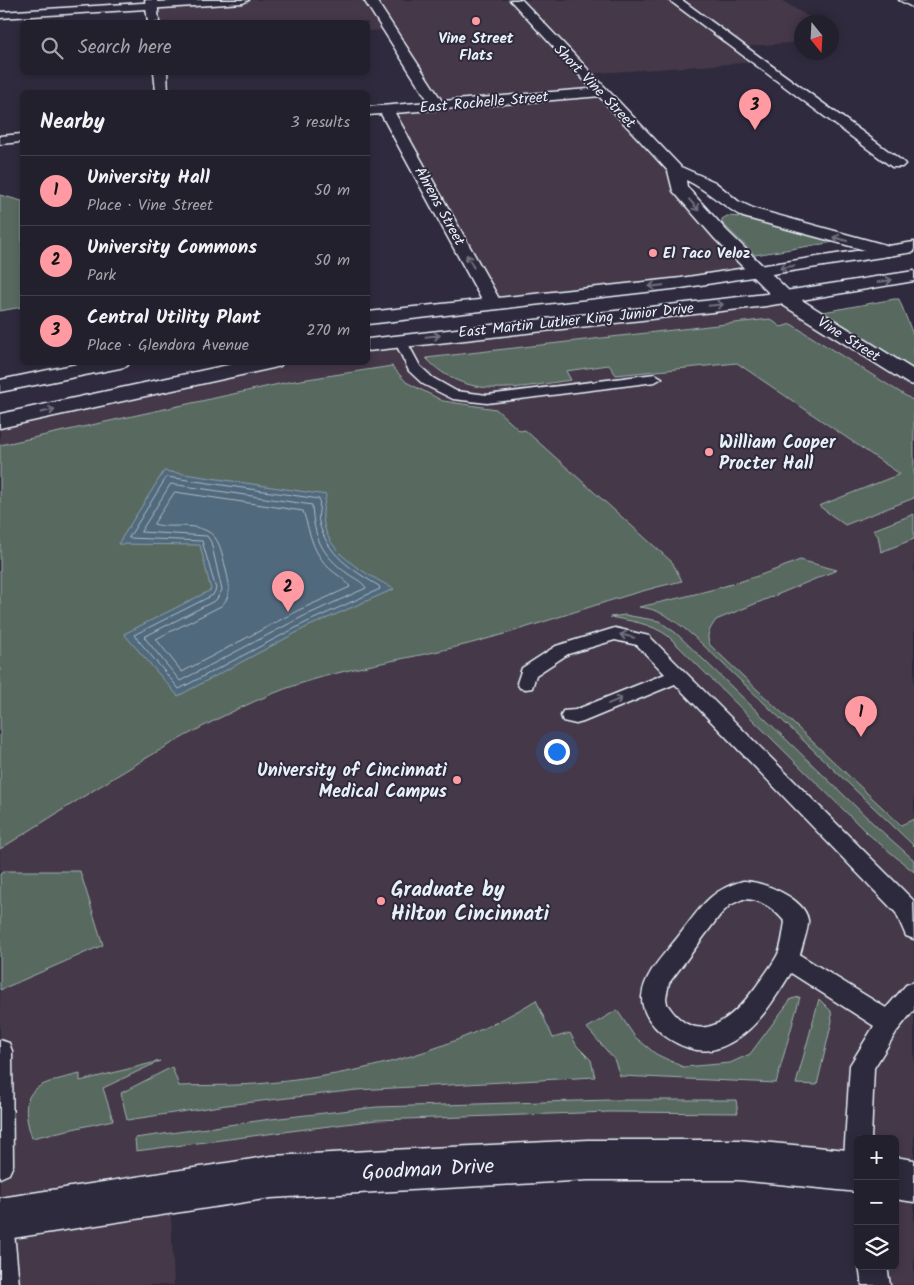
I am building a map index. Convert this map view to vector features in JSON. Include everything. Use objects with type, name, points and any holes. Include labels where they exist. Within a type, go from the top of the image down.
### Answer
[{"type":"street","points":[[0,15],[151,3],[243,0]]},
{"type":"street","points":[[370,0],[439,106]]},
{"type":"street","name":"Short Vine Street","points":[[516,0],[676,170],[708,185],[732,204],[749,213],[887,251]]},
{"type":"street","points":[[675,0],[898,164]]},
{"type":"street","points":[[905,0],[914,5]]},
{"type":"street","points":[[151,3],[154,20]]},
{"type":"street","points":[[160,75],[162,90]]},
{"type":"street","name":"East Rochelle Street","points":[[370,111],[601,92]]},
{"type":"street","name":"Ahrens Street","points":[[386,110],[493,304]]},
{"type":"street","points":[[0,140],[20,138]]},
{"type":"street","name":"Short Vine Street","points":[[676,170],[679,188],[757,272],[785,298]]},
{"type":"street","name":"East Martin Luther King Junior Drive","points":[[370,318],[757,272],[914,247]]},
{"type":"street","name":"East Martin Luther King Junior Drive","points":[[370,345],[785,298],[914,276]]},
{"type":"street","name":"Vine Street","points":[[785,298],[914,379]]},
{"type":"street","points":[[0,386],[105,365]]},
{"type":"street","points":[[0,421],[259,365]]},
{"type":"street","name":"Goodman Drive","points":[[0,1220],[281,1176],[588,1160],[739,1160],[854,1175]]},
{"type":"street","points":[[899,1179],[914,1181]]},
{"type":"lane","points":[[400,340],[414,368],[428,380],[453,395],[487,398],[655,378]]},
{"type":"lane","points":[[526,683],[528,672],[562,650],[615,634],[643,640],[905,907],[914,928]]},
{"type":"lane","points":[[570,716],[576,717],[679,675]]},
{"type":"lane","points":[[753,889],[767,893],[784,904],[797,920],[788,959],[743,1023],[730,1032],[709,1039],[692,1038],[676,1030],[660,1015],[654,1000],[656,982],[721,900],[738,891],[753,889]]},
{"type":"lane","points":[[788,959],[888,1023]]},
{"type":"lane","points":[[859,1135],[862,1065],[888,1023],[914,992]]},
{"type":"lane","points":[[0,1050],[0,1165]]},
{"type":"lane","points":[[0,1220],[5,1285]]},
{"type":"lane","points":[[874,1270],[876,1285]]},
{"type":"shaded area","points":[[151,0],[781,0],[806,15],[794,15],[794,43],[739,47],[758,62],[584,74],[676,170],[679,188],[757,272],[493,304],[386,110],[438,106],[389,30],[370,31],[370,20],[154,20]]},
{"type":"shaded area","name":"University of Cincinnati Medical Campus","points":[[785,298],[914,379],[914,1285],[876,1285],[874,1270],[899,1270],[899,1135],[854,1135],[854,1172],[170,1193],[174,1285],[0,1285],[0,421],[264,365],[370,365],[370,345]]},
{"type":"green space","points":[[0,195],[20,200],[20,307],[0,311]]},
{"type":"green space","points":[[727,216],[742,217],[834,242],[755,255],[722,223],[722,219]]},
{"type":"green space","points":[[899,299],[914,337],[914,371],[823,312]]},
{"type":"green space","points":[[770,319],[781,327],[791,324],[914,401],[914,498],[845,525],[819,506],[900,474],[737,363],[616,375],[609,365],[566,371],[571,380],[513,388],[494,388],[458,381],[442,372],[426,358]]},
{"type":"green space","points":[[392,366],[406,382],[443,401],[496,409],[520,431],[525,430],[672,562],[682,581],[632,594],[483,640],[350,670],[298,684],[272,694],[167,746],[0,849],[0,445],[288,382]]},
{"type":"green space","points":[[914,514],[914,539],[881,552],[878,536],[873,530]]},
{"type":"green space","points":[[800,560],[837,570],[716,620],[708,635],[710,645],[901,825],[914,819],[914,846],[694,637],[665,615],[648,608],[639,607],[721,587],[761,575]]},
{"type":"green space","points":[[625,615],[659,621],[676,633],[878,828],[914,860],[914,872],[867,833],[668,636],[647,625],[610,617]]},
{"type":"green space","points":[[5,871],[80,871],[103,945],[0,990],[0,874]]},
{"type":"green space","points":[[800,997],[776,1083],[620,1076],[614,1059],[587,1028],[617,1010],[635,1037],[656,1054],[683,1067],[730,1063],[750,1054],[791,999]]},
{"type":"green space","points":[[819,999],[831,1011],[832,1021],[817,1085],[796,1084]]},
{"type":"green space","points":[[536,1000],[553,1038],[570,1033],[577,1046],[591,1060],[595,1077],[357,1090],[227,1105],[127,1120],[121,1093],[172,1067],[179,1086],[256,1084],[337,1074],[407,1057],[441,1046],[505,1018]]},
{"type":"green space","points":[[160,1061],[103,1088],[113,1120],[32,1138],[27,1121],[26,1108],[29,1098],[42,1085],[80,1074],[80,1081]]},
{"type":"green space","points":[[609,1100],[736,1100],[738,1113],[610,1112],[376,1120],[136,1151],[135,1138],[271,1119],[377,1107]]},
{"type":"water","points":[[164,471],[326,495],[323,518],[331,542],[339,553],[349,561],[394,589],[307,627],[178,696],[124,634],[211,590],[200,545],[118,544]]},
{"type":"place","name":"Vine Street Flats","points":[[476,21]]},
{"type":"place","name":"Central Utility Plant","points":[[755,130]]},
{"type":"place","name":"El Taco Veloz","points":[[653,253]]},
{"type":"place","name":"William Cooper Procter Hall","points":[[709,452]]},
{"type":"place","name":"University Commons","points":[[288,612]]},
{"type":"place","name":"University Hall","points":[[861,737]]},
{"type":"place","name":"University of Cincinnati Medical Campus","points":[[457,780]]},
{"type":"place","name":"Graduate by Hilton Cincinnati","points":[[381,901]]}]
